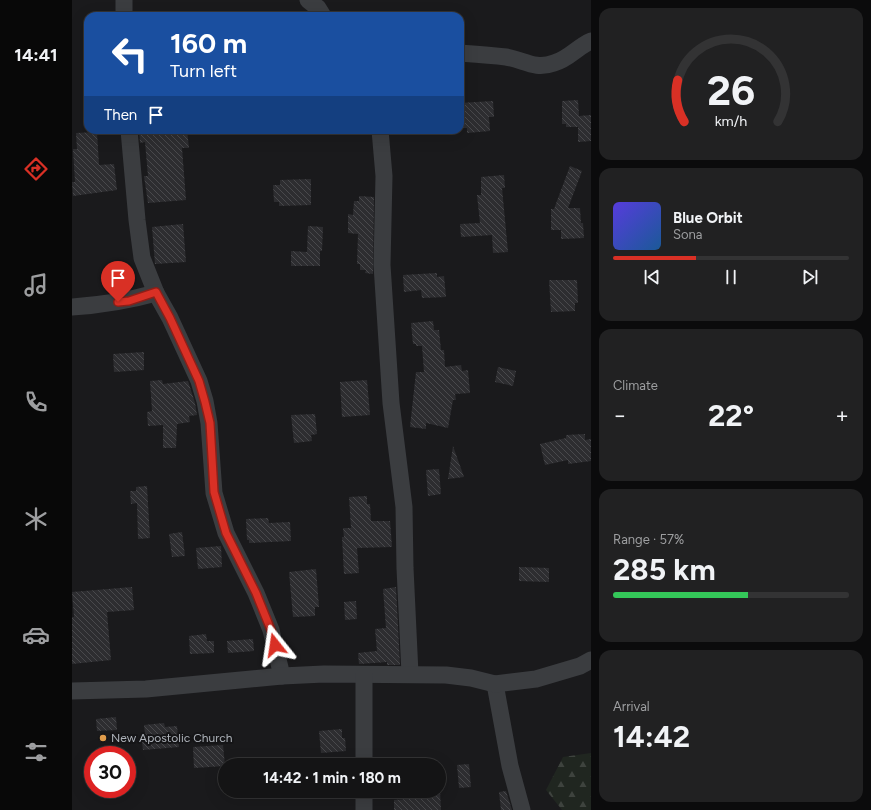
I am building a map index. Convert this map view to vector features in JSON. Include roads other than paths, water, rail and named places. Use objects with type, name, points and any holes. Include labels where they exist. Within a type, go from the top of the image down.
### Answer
[{"type":"street","points":[[124,0],[124,12]]},
{"type":"street","points":[[308,0],[320,12]]},
{"type":"street","points":[[464,53],[507,57],[532,65],[549,65],[568,58],[591,41]]},
{"type":"street","points":[[129,134],[142,258],[156,292],[170,318],[199,381],[210,423],[212,468],[216,499],[226,533],[256,593],[271,630],[282,676]]},
{"type":"street","points":[[380,134],[384,176],[382,265],[394,438],[404,507],[410,674]]},
{"type":"street","points":[[72,307],[97,306],[129,301],[156,292]]},
{"type":"street","points":[[72,691],[146,689],[282,676],[324,674],[364,676],[410,674],[461,676],[495,684],[536,679],[580,666],[591,660]]},
{"type":"street","points":[[364,676],[364,758]]},
{"type":"street","points":[[495,684],[510,766],[522,810]]},
{"type":"street","points":[[364,798],[364,810]]},
{"type":"place","name":"New Apostolic Church","points":[[103,738]]}]
